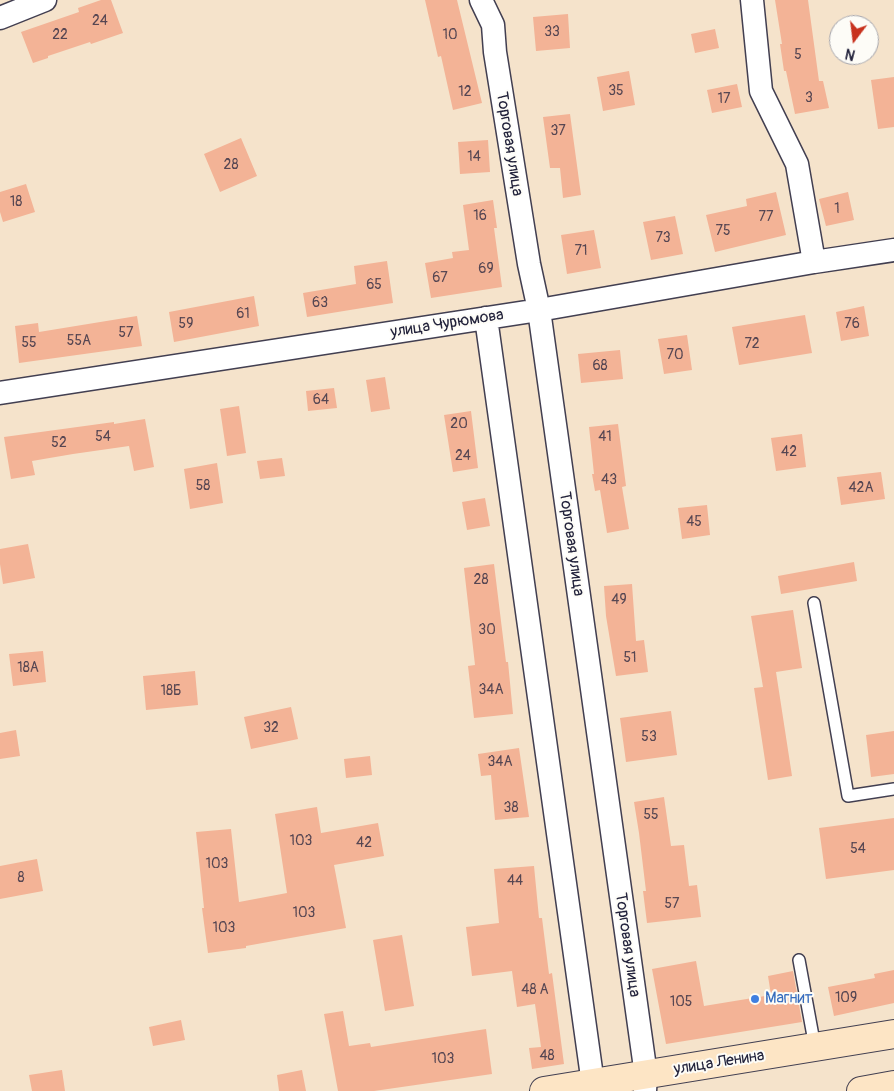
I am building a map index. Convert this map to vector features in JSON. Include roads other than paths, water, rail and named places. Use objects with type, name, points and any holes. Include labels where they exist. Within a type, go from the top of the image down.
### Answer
[{"type":"street","points":[[0,18],[45,0]]},
{"type":"street","name":"Торговая улица","points":[[481,0],[493,25],[495,52],[527,254],[539,310],[646,1083]]},
{"type":"street","points":[[493,25],[498,0]]},
{"type":"street","points":[[752,0],[761,91],[797,164],[814,262]]},
{"type":"street","name":"улица Чурюмова","points":[[0,393],[539,310],[894,250]]},
{"type":"street","points":[[486,318],[593,1087]]},
{"type":"street","name":"улица Ленина","points":[[544,1091],[646,1083],[815,1047],[894,1034]]},
{"type":"street","points":[[860,1091],[894,1085]]},
{"type":"lane","points":[[814,603],[848,796],[894,789]]},
{"type":"lane","points":[[799,960],[815,1047]]},
{"type":"place","name":"Магнит","points":[[755,999]]}]
